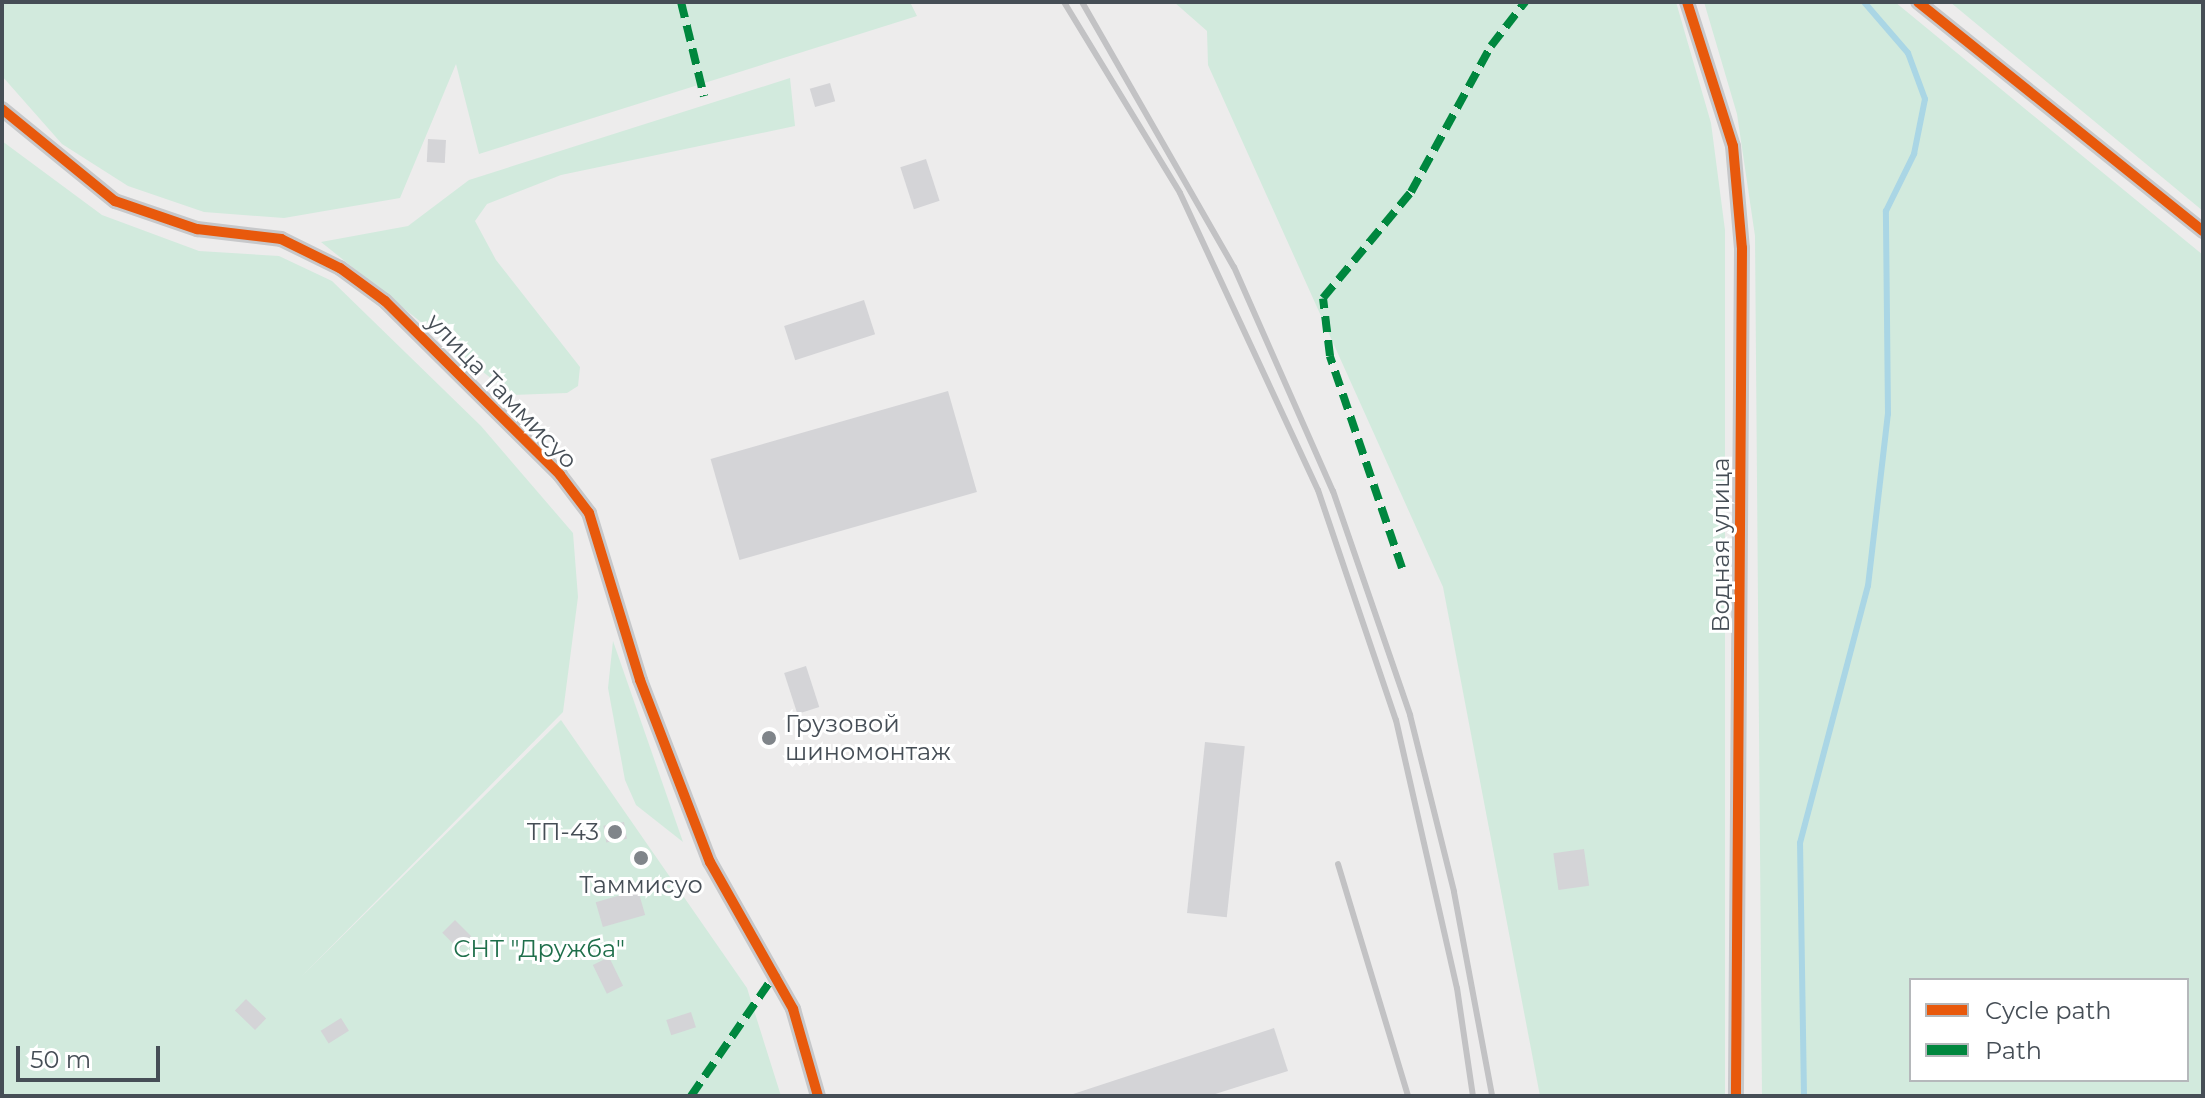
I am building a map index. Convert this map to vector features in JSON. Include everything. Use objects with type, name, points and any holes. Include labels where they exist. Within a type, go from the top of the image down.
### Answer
[{"type":"street","name":"Водная улица","points":[[1687,2],[1733,146],[1742,248],[1736,1096]]},
{"type":"street","points":[[1918,2],[2203,231]]},
{"type":"street","name":"улица Таммисуо","points":[[2,109],[115,201],[197,229],[281,239],[340,268],[395,311],[560,475],[589,513],[640,680],[710,862],[782,985],[818,1096]]},
{"type":"green space","points":[[2,2],[910,2],[917,16],[479,154],[456,64],[400,198],[284,218],[204,212],[128,186],[62,144],[2,76]]},
{"type":"green space","points":[[1174,2],[1676,2],[1711,123],[1725,230],[1725,1096],[1540,1096],[1443,587],[1208,65],[1207,31]]},
{"type":"green space","points":[[1704,2],[1895,2],[2203,255],[2203,1096],[1762,1096],[1755,236],[1737,114]]},
{"type":"green space","points":[[1950,2],[2203,2],[2203,211]]},
{"type":"green space","points":[[790,78],[795,126],[561,175],[487,204],[475,221],[496,260],[580,367],[578,386],[567,393],[512,395],[321,242],[408,226],[469,180]]},
{"type":"green space","name":"СНТ \"Дружба\"","points":[[2,141],[102,215],[199,251],[279,256],[332,281],[481,426],[573,533],[578,597],[563,712],[302,976],[561,720],[747,988],[781,1096],[2,1096]]},
{"type":"green space","points":[[613,641],[683,842],[636,805],[625,780],[608,688]]},
{"type":"building","points":[[830,83],[835,101],[815,107],[810,89]]},
{"type":"building","points":[[428,139],[446,140],[445,163],[427,162]]},
{"type":"building","points":[[926,159],[940,201],[914,209],[900,167]]},
{"type":"building","points":[[864,300],[875,334],[795,360],[784,326]]},
{"type":"building","points":[[948,391],[977,492],[740,560],[711,459]]},
{"type":"building","points":[[806,666],[819,707],[797,714],[784,673]]},
{"type":"building","points":[[1205,742],[1245,746],[1227,917],[1187,913]]},
{"type":"building","name":"ТП-43","points":[[624,822],[627,839],[606,842],[603,826]]},
{"type":"building","points":[[1584,849],[1589,886],[1558,890],[1553,853]]},
{"type":"building","points":[[638,890],[645,915],[603,927],[596,902]]},
{"type":"building","points":[[455,920],[471,936],[459,949],[442,933]]},
{"type":"building","points":[[609,957],[623,986],[607,994],[593,965]]},
{"type":"building","points":[[246,999],[266,1018],[255,1030],[235,1011]]},
{"type":"building","points":[[691,1012],[696,1027],[671,1035],[666,1020]]},
{"type":"building","points":[[341,1018],[349,1031],[329,1043],[321,1031]]},
{"type":"building","points":[[1274,1028],[1288,1071],[1209,1096],[1067,1096]]},
{"type":"waterway","points":[[1804,1096],[1800,843],[1868,586],[1888,414],[1886,211],[1914,154],[1925,99],[1908,53],[1864,2]]},
{"type":"railway","points":[[1064,2],[1180,193],[1318,490],[1396,720],[1457,988],[1473,1096]]},
{"type":"railway","points":[[1082,2],[1234,267],[1333,491],[1410,715],[1454,892],[1492,1096]]},
{"type":"railway","points":[[1338,864],[1408,1096]]},
{"type":"marked path","points":[[681,2],[704,96]]},
{"type":"marked path","points":[[1402,568],[1330,356],[1323,298],[1411,192],[1491,46],[1525,2]]},
{"type":"marked path","points":[[691,1096],[776,973]]},
{"type":"cycle path","points":[[1687,2],[1733,146],[1742,248],[1736,1096]]},
{"type":"cycle path","points":[[1918,2],[2203,231]]},
{"type":"cycle path","points":[[2,109],[115,201],[197,229],[281,239],[340,268],[385,301],[560,475],[589,513],[640,680],[710,862],[793,1009],[818,1096]]},
{"type":"place","name":"Грузовой шиномонтаж","points":[[769,738]]},
{"type":"place","name":"ТП-43","points":[[615,832]]},
{"type":"place","name":"Таммисуо","points":[[641,858]]}]
